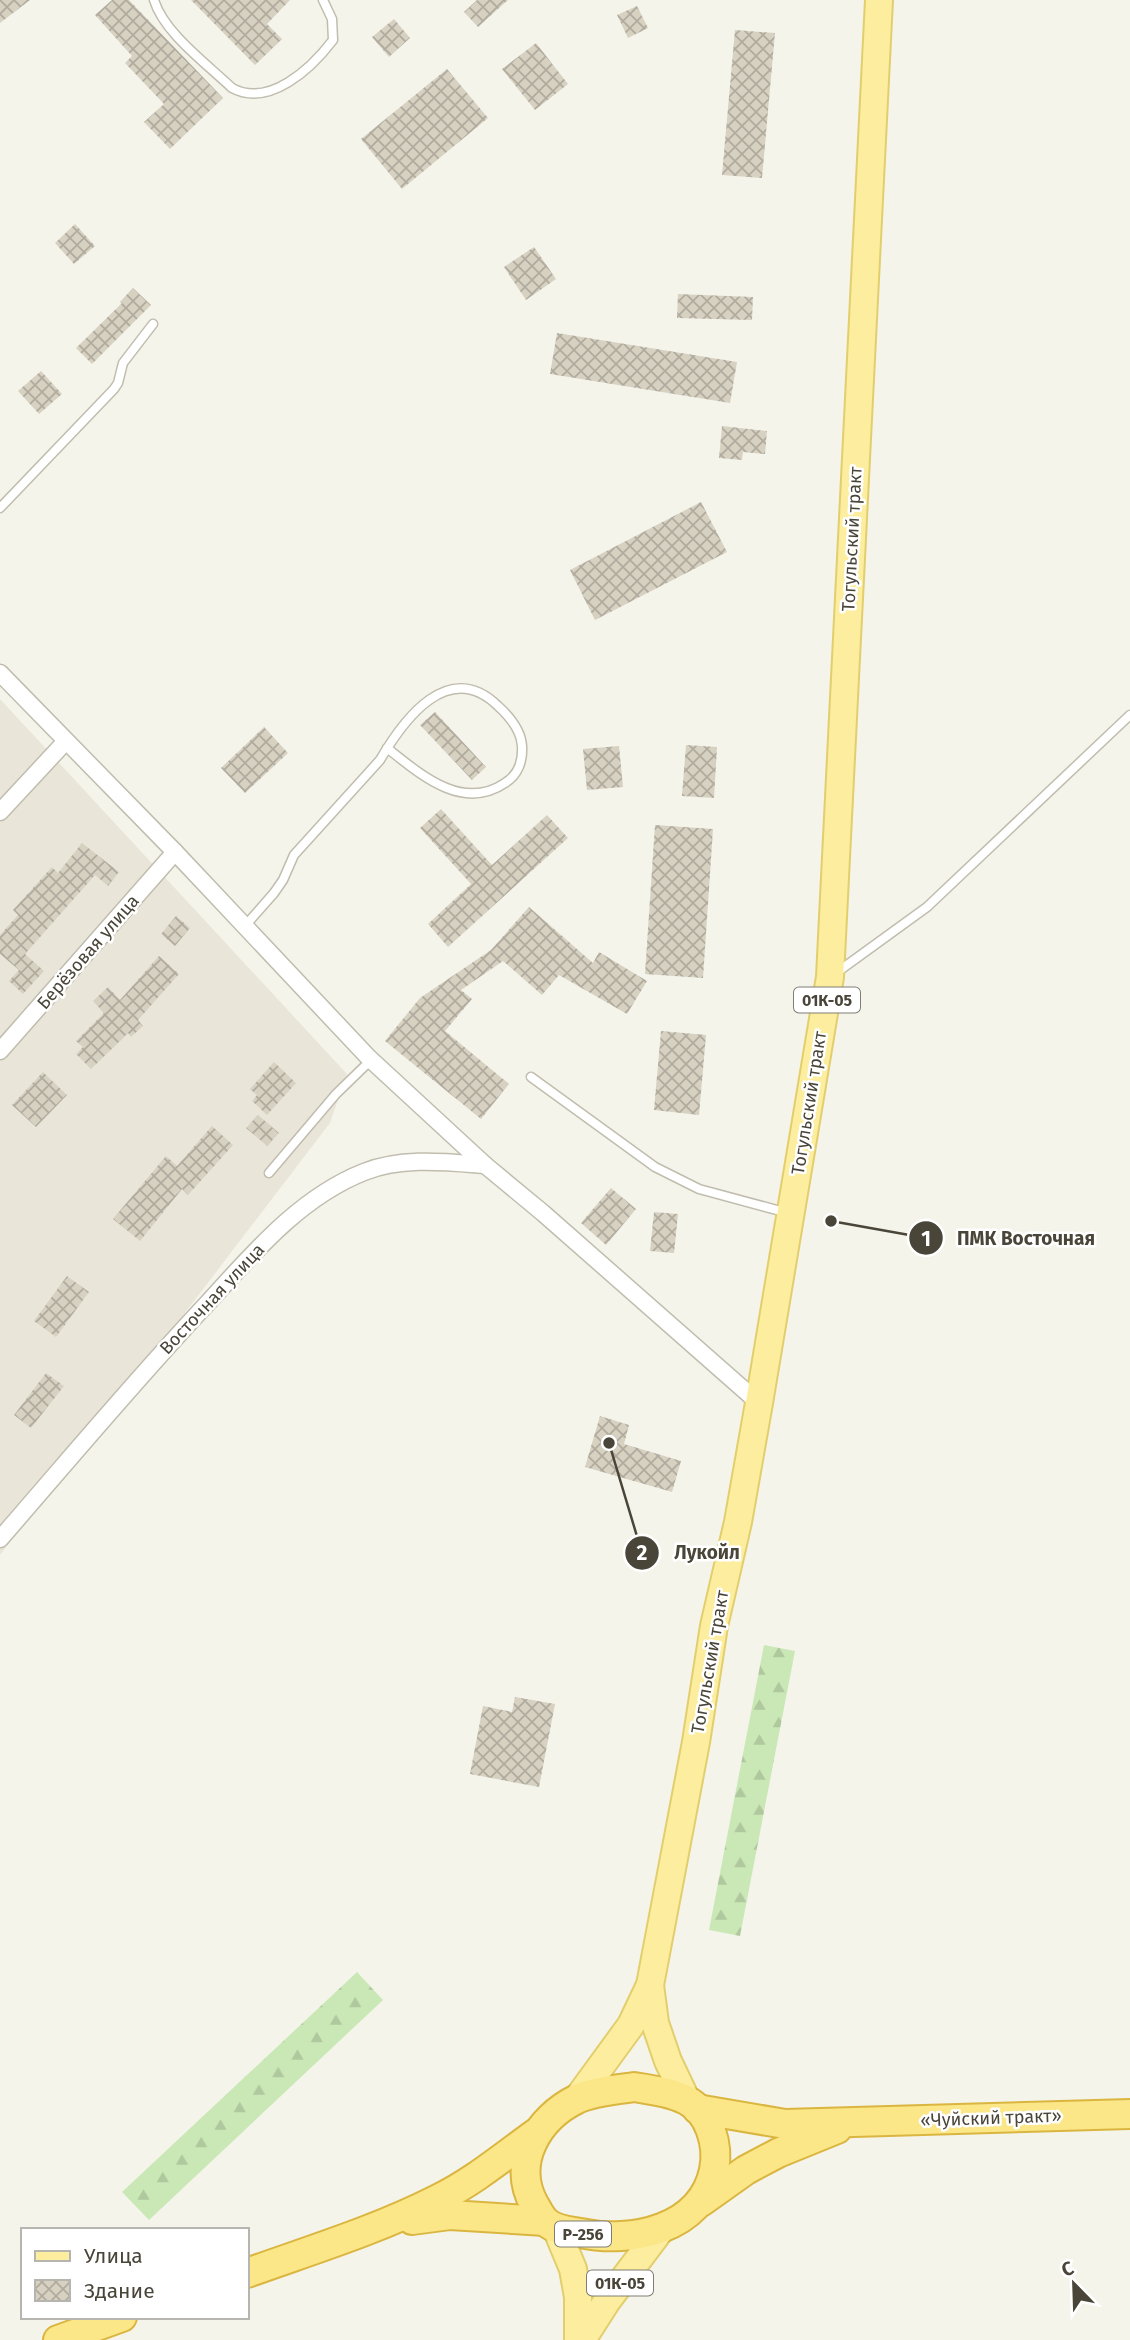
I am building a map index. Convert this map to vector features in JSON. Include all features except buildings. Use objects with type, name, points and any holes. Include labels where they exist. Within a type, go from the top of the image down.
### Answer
[{"type":"highway","name":"«Чуйский тракт»","points":[[248,2273],[385,2223],[439,2199],[536,2133],[552,2115],[578,2099],[603,2091],[634,2087],[658,2090],[692,2105],[785,2124],[1130,2114]]},
{"type":"highway","points":[[692,2105],[712,2132],[717,2154],[713,2174],[701,2202]]},
{"type":"highway","name":"«Чуйский тракт»","points":[[385,2223],[450,2215],[551,2225],[601,2238],[662,2228],[673,2224],[746,2170],[778,2153],[852,2123]]},
{"type":"highway","name":"«Чуйский тракт»","points":[[536,2133],[526,2157],[524,2175],[528,2193],[551,2225]]},
{"type":"highway","points":[[58,2340],[116,2319]]},
{"type":"main road","name":"Тогульский тракт","points":[[650,1985],[696,1742],[714,1626],[738,1522],[830,977],[879,0]]},
{"type":"main road","name":"01К-05","points":[[578,2099],[631,2025],[650,1985]]},
{"type":"main road","name":"01К-05","points":[[650,1985],[655,2023],[668,2061],[692,2105]]},
{"type":"main road","name":"01К-05","points":[[551,2225],[573,2269],[578,2297],[580,2340]]},
{"type":"main road","name":"01К-05","points":[[580,2340],[662,2228]]},
{"type":"street","points":[[0,673],[175,852],[371,1059],[485,1165],[759,1403]]},
{"type":"street","points":[[0,812],[66,741]]},
{"type":"street","name":"Берёзовая улица","points":[[0,1051],[175,852]]},
{"type":"street","name":"Восточная улица","points":[[0,1539],[189,1322],[249,1258],[314,1199],[365,1172],[391,1165],[428,1161],[485,1165]]},
{"type":"lane","points":[[154,0],[158,13],[169,27],[232,88],[243,94],[256,94],[281,86],[326,50],[333,40],[332,19],[323,0]]},
{"type":"lane","points":[[0,508],[114,390],[124,363],[153,324]]},
{"type":"lane","points":[[244,926],[274,893],[294,855],[380,760],[387,748],[410,715],[423,703],[456,689],[473,689],[488,696],[514,724],[522,743],[522,761],[509,781],[495,790],[465,794],[425,777],[387,748]]},
{"type":"lane","points":[[830,977],[928,907],[1130,715]]},
{"type":"lane","points":[[269,1173],[336,1094],[371,1059]]},
{"type":"lane","points":[[531,1077],[655,1167],[699,1189],[791,1214]]},
{"type":"shaded area","points":[[0,699],[347,1074],[330,1123],[0,1555]]},
{"type":"green space","points":[[764,1645],[795,1651],[740,1936],[709,1930]]},
{"type":"green space","points":[[357,1972],[383,2000],[149,2220],[122,2192]]},
{"type":"place","name":"ПМК Восточная","points":[[831,1221]]},
{"type":"place","name":"Лукойл","points":[[609,1443]]}]
